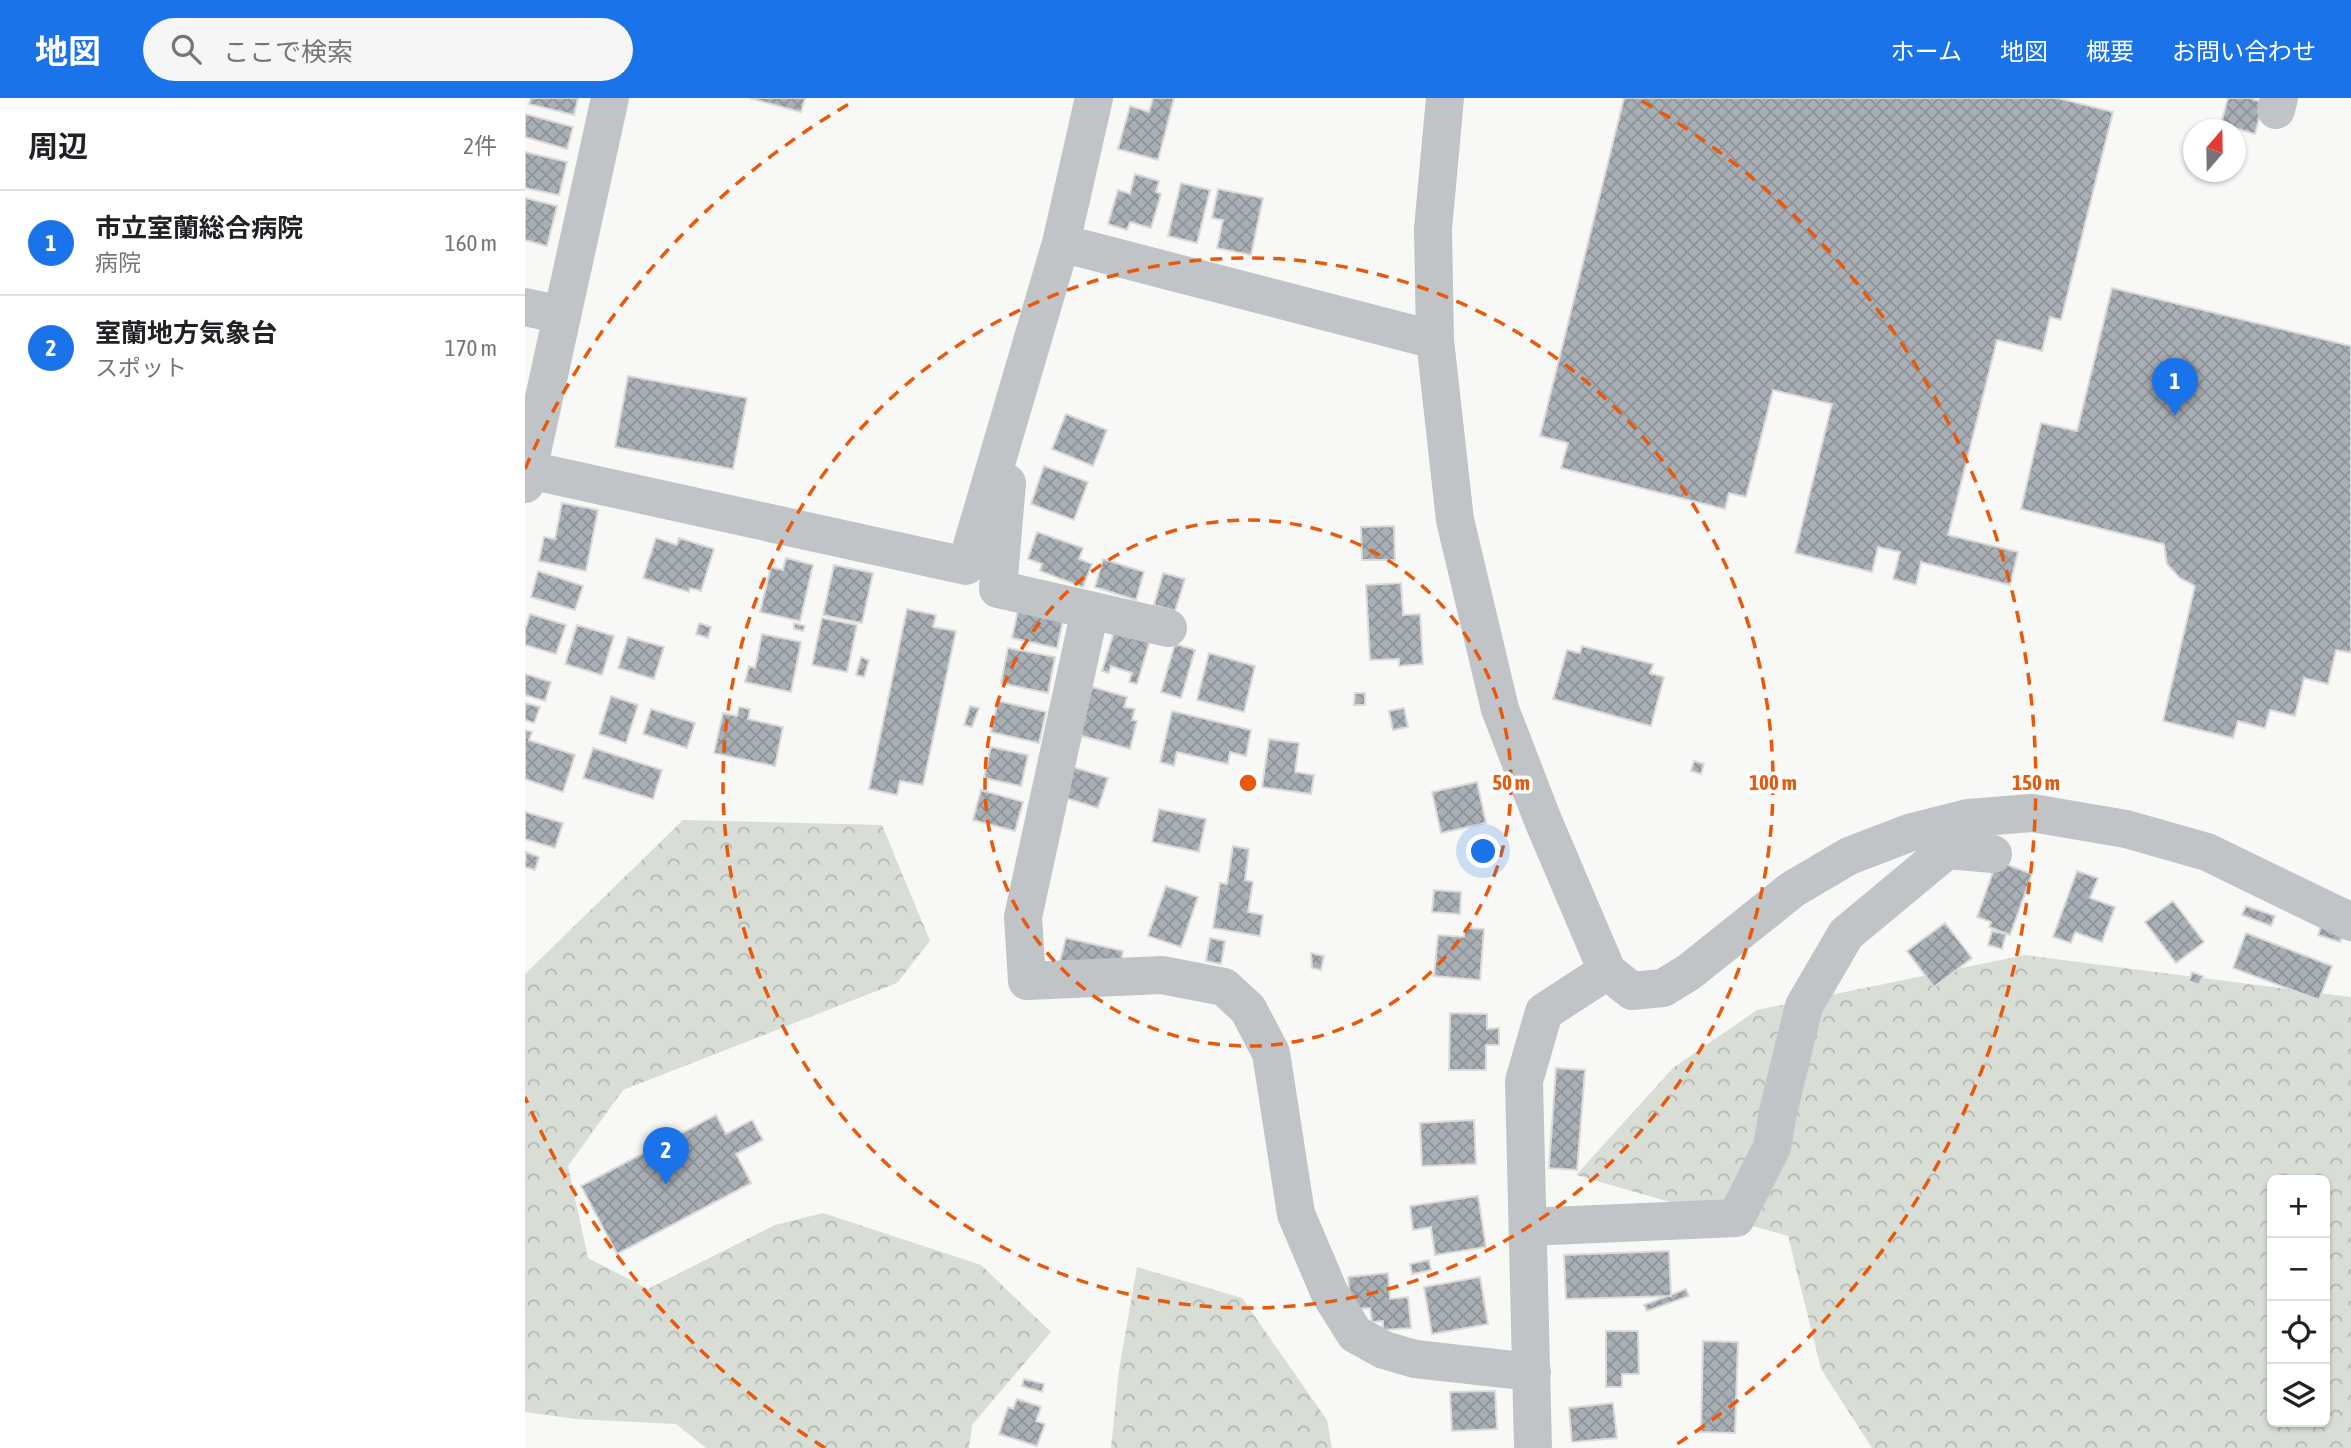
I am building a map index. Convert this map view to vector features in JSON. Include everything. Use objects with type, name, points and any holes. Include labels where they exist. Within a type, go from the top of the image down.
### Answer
[{"type":"street","points":[[610,98],[527,477],[966,566],[1061,243],[1094,98]]},
{"type":"street","points":[[1445,98],[1433,229],[1435,340],[1455,520],[1500,709],[1542,818],[1607,971],[1632,991],[1663,988],[1689,972],[1793,889],[1849,856],[1909,833],[1968,818],[2032,813],[2126,829],[2207,852],[2351,922]]},
{"type":"street","points":[[1061,243],[1435,340]]},
{"type":"street","points":[[525,307],[562,315]]},
{"type":"street","points":[[1014,404],[998,589],[1168,628]]},
{"type":"street","points":[[1090,610],[1023,917],[1027,981],[1162,975],[1224,987],[1248,1009],[1272,1053],[1296,1214],[1330,1294],[1355,1334],[1384,1350],[1415,1359],[1532,1372]]},
{"type":"street","points":[[1528,1227],[1736,1218],[1772,1147],[1804,1006],[1846,934],[1947,850],[1993,854]]},
{"type":"street","points":[[1533,1448],[1524,1081],[1544,1012],[1607,971]]},
{"type":"green space","points":[[683,820],[882,825],[930,941],[897,983],[623,1090],[568,1166],[588,1258],[648,1289],[775,1225],[823,1213],[981,1265],[1051,1332],[972,1425],[969,1448],[706,1448],[676,1424],[576,1419],[525,1412],[525,974]]},
{"type":"green space","points":[[2025,955],[2351,997],[2351,1448],[1872,1448],[1821,1369],[1788,1236],[1576,1175],[1673,1068],[1757,1010]]},
{"type":"green space","points":[[1137,1267],[1242,1298],[1327,1420],[1332,1448],[1111,1448],[1119,1370]]},
{"type":"building","points":[[531,98],[578,98],[574,115],[529,104]]},
{"type":"building","points":[[749,98],[805,98],[801,112]]},
{"type":"building","points":[[1153,98],[1174,98],[1158,160],[1118,149],[1130,106],[1149,112]]},
{"type":"building","points":[[1624,98],[2057,98],[2113,112],[2061,320],[2050,317],[2042,351],[1997,340],[1948,535],[2018,552],[2010,585],[1921,562],[1916,585],[1893,579],[1900,552],[1878,547],[1872,572],[1795,553],[1832,404],[1773,390],[1746,497],[1729,493],[1725,509],[1561,468],[1568,443],[1540,436]]},
{"type":"building","points":[[2228,98],[2251,98],[2263,103],[2255,134],[2246,131],[2246,119],[2222,119]]},
{"type":"building","points":[[525,114],[573,127],[567,149],[525,137]]},
{"type":"building","points":[[525,152],[567,162],[559,195],[525,188]]},
{"type":"building","points":[[1135,174],[1159,181],[1156,192],[1161,194],[1151,228],[1130,222],[1127,230],[1108,224],[1118,190],[1130,194]]},
{"type":"building","points":[[1181,183],[1210,190],[1197,243],[1168,236]]},
{"type":"building","points":[[1218,189],[1263,198],[1251,255],[1217,248],[1223,220],[1212,218]]},
{"type":"building","points":[[525,198],[557,206],[547,246],[525,240]]},
{"type":"building","points":[[2112,288],[2351,346],[2351,653],[2336,650],[2328,684],[2304,678],[2295,716],[2270,710],[2265,728],[2238,721],[2233,738],[2163,721],[2195,586],[2180,578],[2167,564],[2164,544],[2021,509],[2041,423],[2077,431]]},
{"type":"building","points":[[628,376],[747,398],[733,469],[615,447]]},
{"type":"building","points":[[1066,414],[1107,430],[1093,466],[1052,449]]},
{"type":"building","points":[[1044,466],[1088,482],[1074,520],[1031,504]]},
{"type":"building","points":[[562,503],[598,510],[586,571],[539,561],[544,537],[555,539]]},
{"type":"building","points":[[1394,526],[1395,560],[1362,560],[1361,527]]},
{"type":"building","points":[[1037,532],[1083,548],[1079,559],[1092,564],[1083,587],[1040,571],[1042,564],[1028,559]]},
{"type":"building","points":[[656,538],[677,545],[679,538],[714,549],[701,591],[690,588],[689,592],[643,578]]},
{"type":"building","points":[[786,558],[813,565],[800,621],[760,612],[771,567],[783,570]]},
{"type":"building","points":[[1103,559],[1144,572],[1136,600],[1095,587]]},
{"type":"building","points":[[834,565],[873,573],[862,623],[823,615]]},
{"type":"building","points":[[538,571],[583,586],[575,610],[531,597]]},
{"type":"building","points":[[1163,573],[1185,579],[1175,611],[1154,605]]},
{"type":"building","points":[[1401,583],[1403,615],[1420,614],[1423,664],[1399,666],[1399,659],[1370,660],[1366,585]]},
{"type":"building","points":[[907,609],[936,615],[933,627],[956,631],[923,785],[900,781],[897,795],[869,789]]},
{"type":"building","points":[[1018,610],[1063,620],[1057,648],[1012,638]]},
{"type":"building","points":[[530,614],[566,625],[556,654],[525,645],[525,630]]},
{"type":"building","points":[[822,618],[857,625],[847,672],[812,665]]},
{"type":"building","points":[[699,623],[711,627],[708,638],[696,634]]},
{"type":"building","points":[[794,623],[805,626],[803,631],[794,629]]},
{"type":"building","points":[[577,625],[614,636],[602,675],[565,664]]},
{"type":"building","points":[[1115,629],[1150,640],[1137,684],[1129,682],[1132,673],[1111,666],[1109,673],[1102,671]]},
{"type":"building","points":[[762,634],[801,642],[791,692],[745,682],[749,666],[755,668]]},
{"type":"building","points":[[628,637],[664,647],[654,679],[618,668]]},
{"type":"building","points":[[1175,644],[1195,650],[1181,698],[1161,692]]},
{"type":"building","points":[[1582,646],[1653,664],[1650,673],[1664,677],[1651,726],[1553,699],[1567,650],[1580,653]]},
{"type":"building","points":[[1008,648],[1055,657],[1048,693],[1001,683]]},
{"type":"building","points":[[1209,653],[1255,666],[1244,712],[1197,700]]},
{"type":"building","points":[[861,657],[869,660],[864,677],[856,675]]},
{"type":"building","points":[[525,674],[551,682],[545,701],[525,695]]},
{"type":"building","points":[[1092,687],[1127,697],[1124,707],[1135,709],[1132,720],[1137,721],[1130,749],[1079,735]]},
{"type":"building","points":[[1355,693],[1365,693],[1365,705],[1354,705]]},
{"type":"building","points":[[611,696],[638,705],[626,743],[599,734]]},
{"type":"building","points":[[998,701],[1046,712],[1039,743],[991,732]]},
{"type":"building","points":[[525,703],[540,707],[534,723],[525,720]]},
{"type":"building","points":[[970,706],[979,708],[972,727],[964,725]]},
{"type":"building","points":[[739,707],[750,709],[748,719],[783,727],[775,766],[714,753],[723,713],[737,716]]},
{"type":"building","points":[[1404,708],[1408,727],[1393,730],[1389,711]]},
{"type":"building","points":[[651,709],[695,723],[687,748],[643,734]]},
{"type":"building","points":[[1172,711],[1251,730],[1246,756],[1230,752],[1228,764],[1177,752],[1174,766],[1160,762]]},
{"type":"building","points":[[525,730],[532,732],[529,740],[575,755],[563,792],[525,779]]},
{"type":"building","points":[[1269,739],[1299,743],[1295,772],[1314,775],[1311,794],[1262,787]]},
{"type":"building","points":[[991,747],[1028,755],[1021,786],[984,778]]},
{"type":"building","points":[[593,748],[662,770],[653,799],[583,778]]},
{"type":"building","points":[[1694,761],[1704,764],[1701,774],[1691,771]]},
{"type":"building","points":[[1073,767],[1108,778],[1098,808],[1063,797]]},
{"type":"building","points":[[1477,782],[1486,823],[1441,833],[1432,792]]},
{"type":"building","points":[[981,790],[1023,802],[1015,831],[973,820]]},
{"type":"building","points":[[1159,809],[1206,819],[1199,852],[1152,842]]},
{"type":"building","points":[[525,812],[563,823],[555,848],[525,839]]},
{"type":"building","points":[[1233,846],[1249,849],[1245,880],[1253,882],[1248,912],[1263,915],[1260,936],[1213,928],[1220,883],[1227,884]]},
{"type":"building","points":[[526,852],[539,857],[535,870],[525,867]]},
{"type":"building","points":[[1997,861],[2032,874],[2010,935],[1989,927],[1991,922],[1977,917]]},
{"type":"building","points":[[2077,871],[2098,878],[2090,898],[2115,907],[2102,942],[2075,932],[2071,943],[2053,937]]},
{"type":"building","points":[[1166,886],[1198,897],[1181,947],[1148,936]]},
{"type":"building","points":[[1434,890],[1461,892],[1460,914],[1432,912]]},
{"type":"building","points":[[2173,901],[2204,942],[2176,963],[2145,922]]},
{"type":"building","points":[[2246,906],[2275,916],[2271,926],[2242,915]]},
{"type":"building","points":[[1945,923],[1972,958],[1934,987],[1907,951]]},
{"type":"building","points":[[2321,926],[2343,934],[2340,942],[2318,935]]},
{"type":"building","points":[[1465,928],[1484,929],[1480,980],[1434,976],[1438,935],[1464,937]]},
{"type":"building","points":[[1992,931],[2006,934],[2002,949],[1988,945]]},
{"type":"building","points":[[2246,933],[2332,966],[2319,1000],[2233,968]]},
{"type":"building","points":[[1066,938],[1123,951],[1120,966],[1060,961]]},
{"type":"building","points":[[1210,938],[1225,941],[1221,964],[1206,961]]},
{"type":"building","points":[[1311,953],[1324,956],[1321,970],[1312,968]]},
{"type":"building","points":[[2192,972],[2203,976],[2199,985],[2189,981]]},
{"type":"building","points":[[1450,1013],[1487,1014],[1487,1029],[1499,1028],[1499,1045],[1486,1045],[1486,1070],[1449,1070]]},
{"type":"building","points":[[1556,1068],[1585,1070],[1577,1170],[1549,1168]]},
{"type":"building","points":[[716,1115],[726,1134],[752,1120],[763,1140],[736,1154],[751,1183],[617,1254],[581,1186]]},
{"type":"building","points":[[1474,1120],[1476,1164],[1422,1166],[1420,1123]]},
{"type":"building","points":[[1478,1196],[1486,1247],[1435,1255],[1431,1227],[1413,1230],[1410,1206]]},
{"type":"building","points":[[1669,1251],[1671,1296],[1566,1299],[1564,1255]]},
{"type":"building","points":[[1429,1260],[1431,1270],[1412,1274],[1410,1264]]},
{"type":"building","points":[[1388,1273],[1390,1299],[1408,1297],[1411,1328],[1383,1330],[1383,1321],[1372,1322],[1370,1308],[1351,1309],[1348,1277]]},
{"type":"building","points":[[1480,1277],[1488,1324],[1432,1334],[1424,1287]]},
{"type":"building","points":[[1686,1289],[1689,1296],[1647,1311],[1644,1305]]},
{"type":"building","points":[[1606,1331],[1638,1331],[1639,1374],[1622,1374],[1622,1387],[1606,1387]]},
{"type":"building","points":[[1703,1341],[1738,1342],[1735,1433],[1701,1432]]},
{"type":"building","points":[[1024,1379],[1044,1384],[1042,1392],[1022,1386]]},
{"type":"building","points":[[1495,1391],[1497,1429],[1452,1431],[1450,1392]]},
{"type":"building","points":[[1017,1399],[1041,1407],[1036,1421],[1045,1424],[1037,1446],[999,1434],[1008,1407],[1013,1409]]},
{"type":"building","points":[[1613,1403],[1617,1438],[1572,1442],[1569,1408]]},
{"type":"place","name":"市立室蘭総合病院","points":[[2175,416]]},
{"type":"place","name":"室蘭地方気象台","points":[[666,1185]]}]
